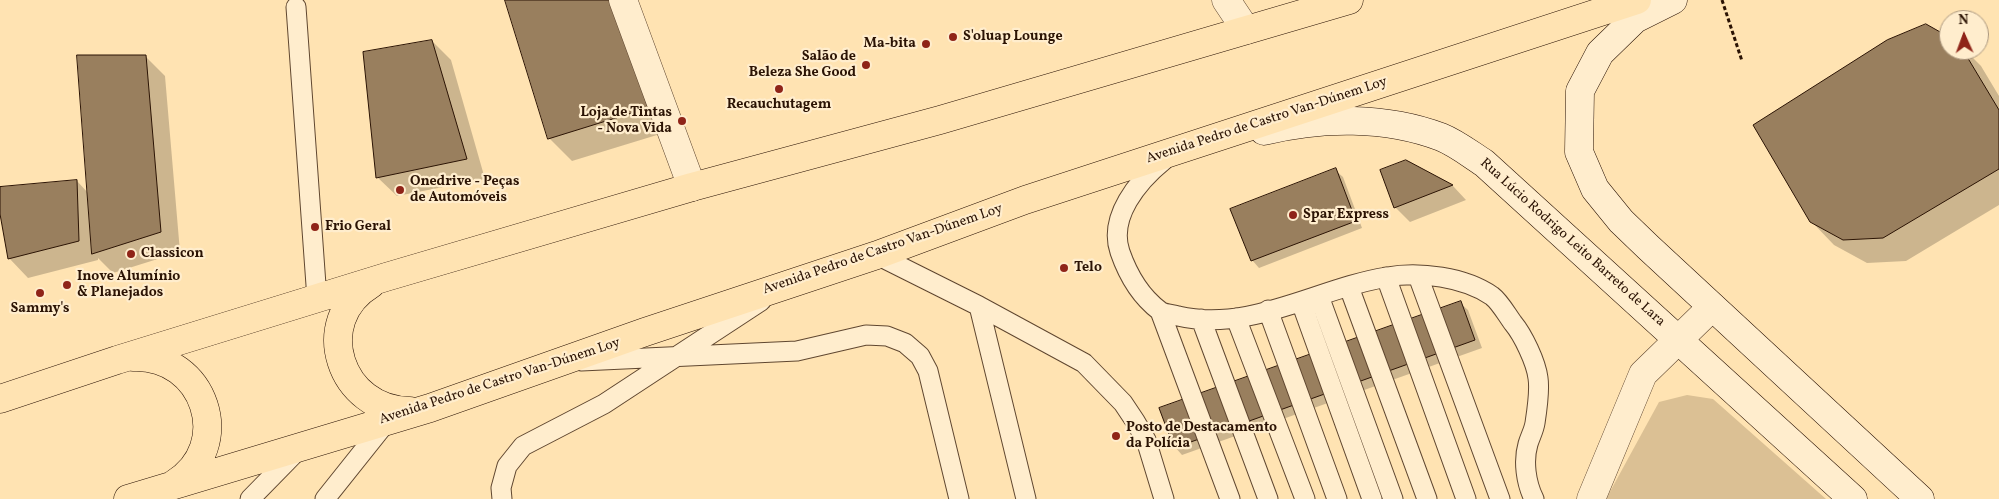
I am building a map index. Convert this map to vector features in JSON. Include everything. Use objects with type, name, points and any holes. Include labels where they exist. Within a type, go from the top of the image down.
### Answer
[{"type":"highway","points":[[0,399],[117,360],[386,277],[692,187],[940,120],[1349,0]]},
{"type":"highway","name":"Avenida Pedro de Castro Van-Dúnem Loy","points":[[128,499],[430,408],[877,255],[1025,200],[1637,0]]},
{"type":"highway","points":[[386,277],[366,287],[353,299],[344,314],[338,336],[342,365],[356,390],[375,404],[408,412],[430,408]]},
{"type":"highway","points":[[117,360],[140,356],[163,361],[190,380],[202,399],[207,421],[207,432],[202,453],[196,463],[180,480],[161,490]]},
{"type":"street","points":[[623,0],[692,187]]},
{"type":"street","points":[[1226,0],[1246,30]]},
{"type":"street","points":[[1673,0],[1635,19],[1600,53],[1580,91],[1579,152],[1595,189],[1621,221],[1920,499]]},
{"type":"street","name":"Rua Lúcio Rodrigo Leito Barreto de Lara","points":[[1174,151],[1286,125],[1340,121],[1393,123],[1442,138],[1484,163],[1853,499]]},
{"type":"street","points":[[1592,499],[1643,374],[1712,307]]},
{"type":"lane","points":[[296,7],[317,298]]},
{"type":"lane","points":[[1174,151],[1145,175],[1124,207],[1116,230],[1126,271],[1140,291],[1160,311],[1230,499]]},
{"type":"lane","points":[[877,255],[979,306],[1084,363],[1123,403],[1146,440],[1164,499]]},
{"type":"lane","points":[[1418,276],[1500,499]]},
{"type":"lane","points":[[1160,311],[1201,319],[1236,318],[1301,302],[1386,277],[1453,278],[1493,297],[1522,333],[1538,377],[1535,424],[1527,446],[1525,470],[1534,499]]},
{"type":"lane","points":[[1386,277],[1466,499]]},
{"type":"lane","points":[[502,499],[501,488],[507,466],[523,446],[604,404],[786,285]]},
{"type":"lane","points":[[1349,287],[1427,499]]},
{"type":"lane","points":[[1319,296],[1393,499]]},
{"type":"lane","points":[[1301,302],[1372,499]]},
{"type":"lane","points":[[979,306],[1026,499]]},
{"type":"lane","points":[[1268,310],[1337,499]]},
{"type":"lane","points":[[1236,318],[1304,499]]},
{"type":"lane","points":[[1201,319],[1268,499]]},
{"type":"lane","points":[[564,362],[797,351],[866,335],[887,336],[905,342],[920,356],[928,371],[955,498]]},
{"type":"lane","points":[[325,499],[389,419]]},
{"type":"lane","points":[[250,499],[302,446]]},
{"type":"path","points":[[1722,0],[1742,60]]},
{"type":"shaded area","points":[[1687,395],[1713,399],[1826,499],[1606,499],[1659,402]]},
{"type":"building","points":[[505,0],[614,0],[648,108],[548,139]]},
{"type":"building","points":[[1926,24],[1939,31],[1939,60],[1969,60],[1999,110],[1999,169],[1883,238],[1843,240],[1810,222],[1753,125],[1887,40]]},
{"type":"building","points":[[432,40],[467,159],[376,178],[363,52]]},
{"type":"building","points":[[77,55],[146,55],[161,232],[92,254]]},
{"type":"building","points":[[1406,160],[1453,185],[1394,208],[1380,170]]},
{"type":"building","name":"Spar Express","points":[[1336,168],[1356,221],[1251,261],[1230,209]]},
{"type":"building","points":[[77,180],[79,241],[8,259],[0,214],[0,187]]},
{"type":"building","points":[[1461,301],[1475,340],[1174,448],[1159,408]]},
{"type":"place","name":"S'oluap Lounge","points":[[953,37]]},
{"type":"place","name":"Ma-bita","points":[[926,44]]},
{"type":"place","name":"Salão de Beleza She Good","points":[[866,65]]},
{"type":"place","name":"Recauchutagem","points":[[779,89]]},
{"type":"place","name":"Loja de Tintas - Nova Vida","points":[[682,121]]},
{"type":"place","name":"Onedrive - Peças de Automóveis","points":[[400,190]]},
{"type":"place","name":"Spar Express","points":[[1293,215]]},
{"type":"place","name":"Frio Geral","points":[[315,227]]},
{"type":"place","name":"Classicon","points":[[131,254]]},
{"type":"place","name":"Telo","points":[[1064,268]]},
{"type":"place","name":"Inove Alumínio & Planejados","points":[[67,285]]},
{"type":"place","name":"Sammy's","points":[[40,293]]},
{"type":"place","name":"Posto de Destacamento da Polícia","points":[[1116,436]]}]
